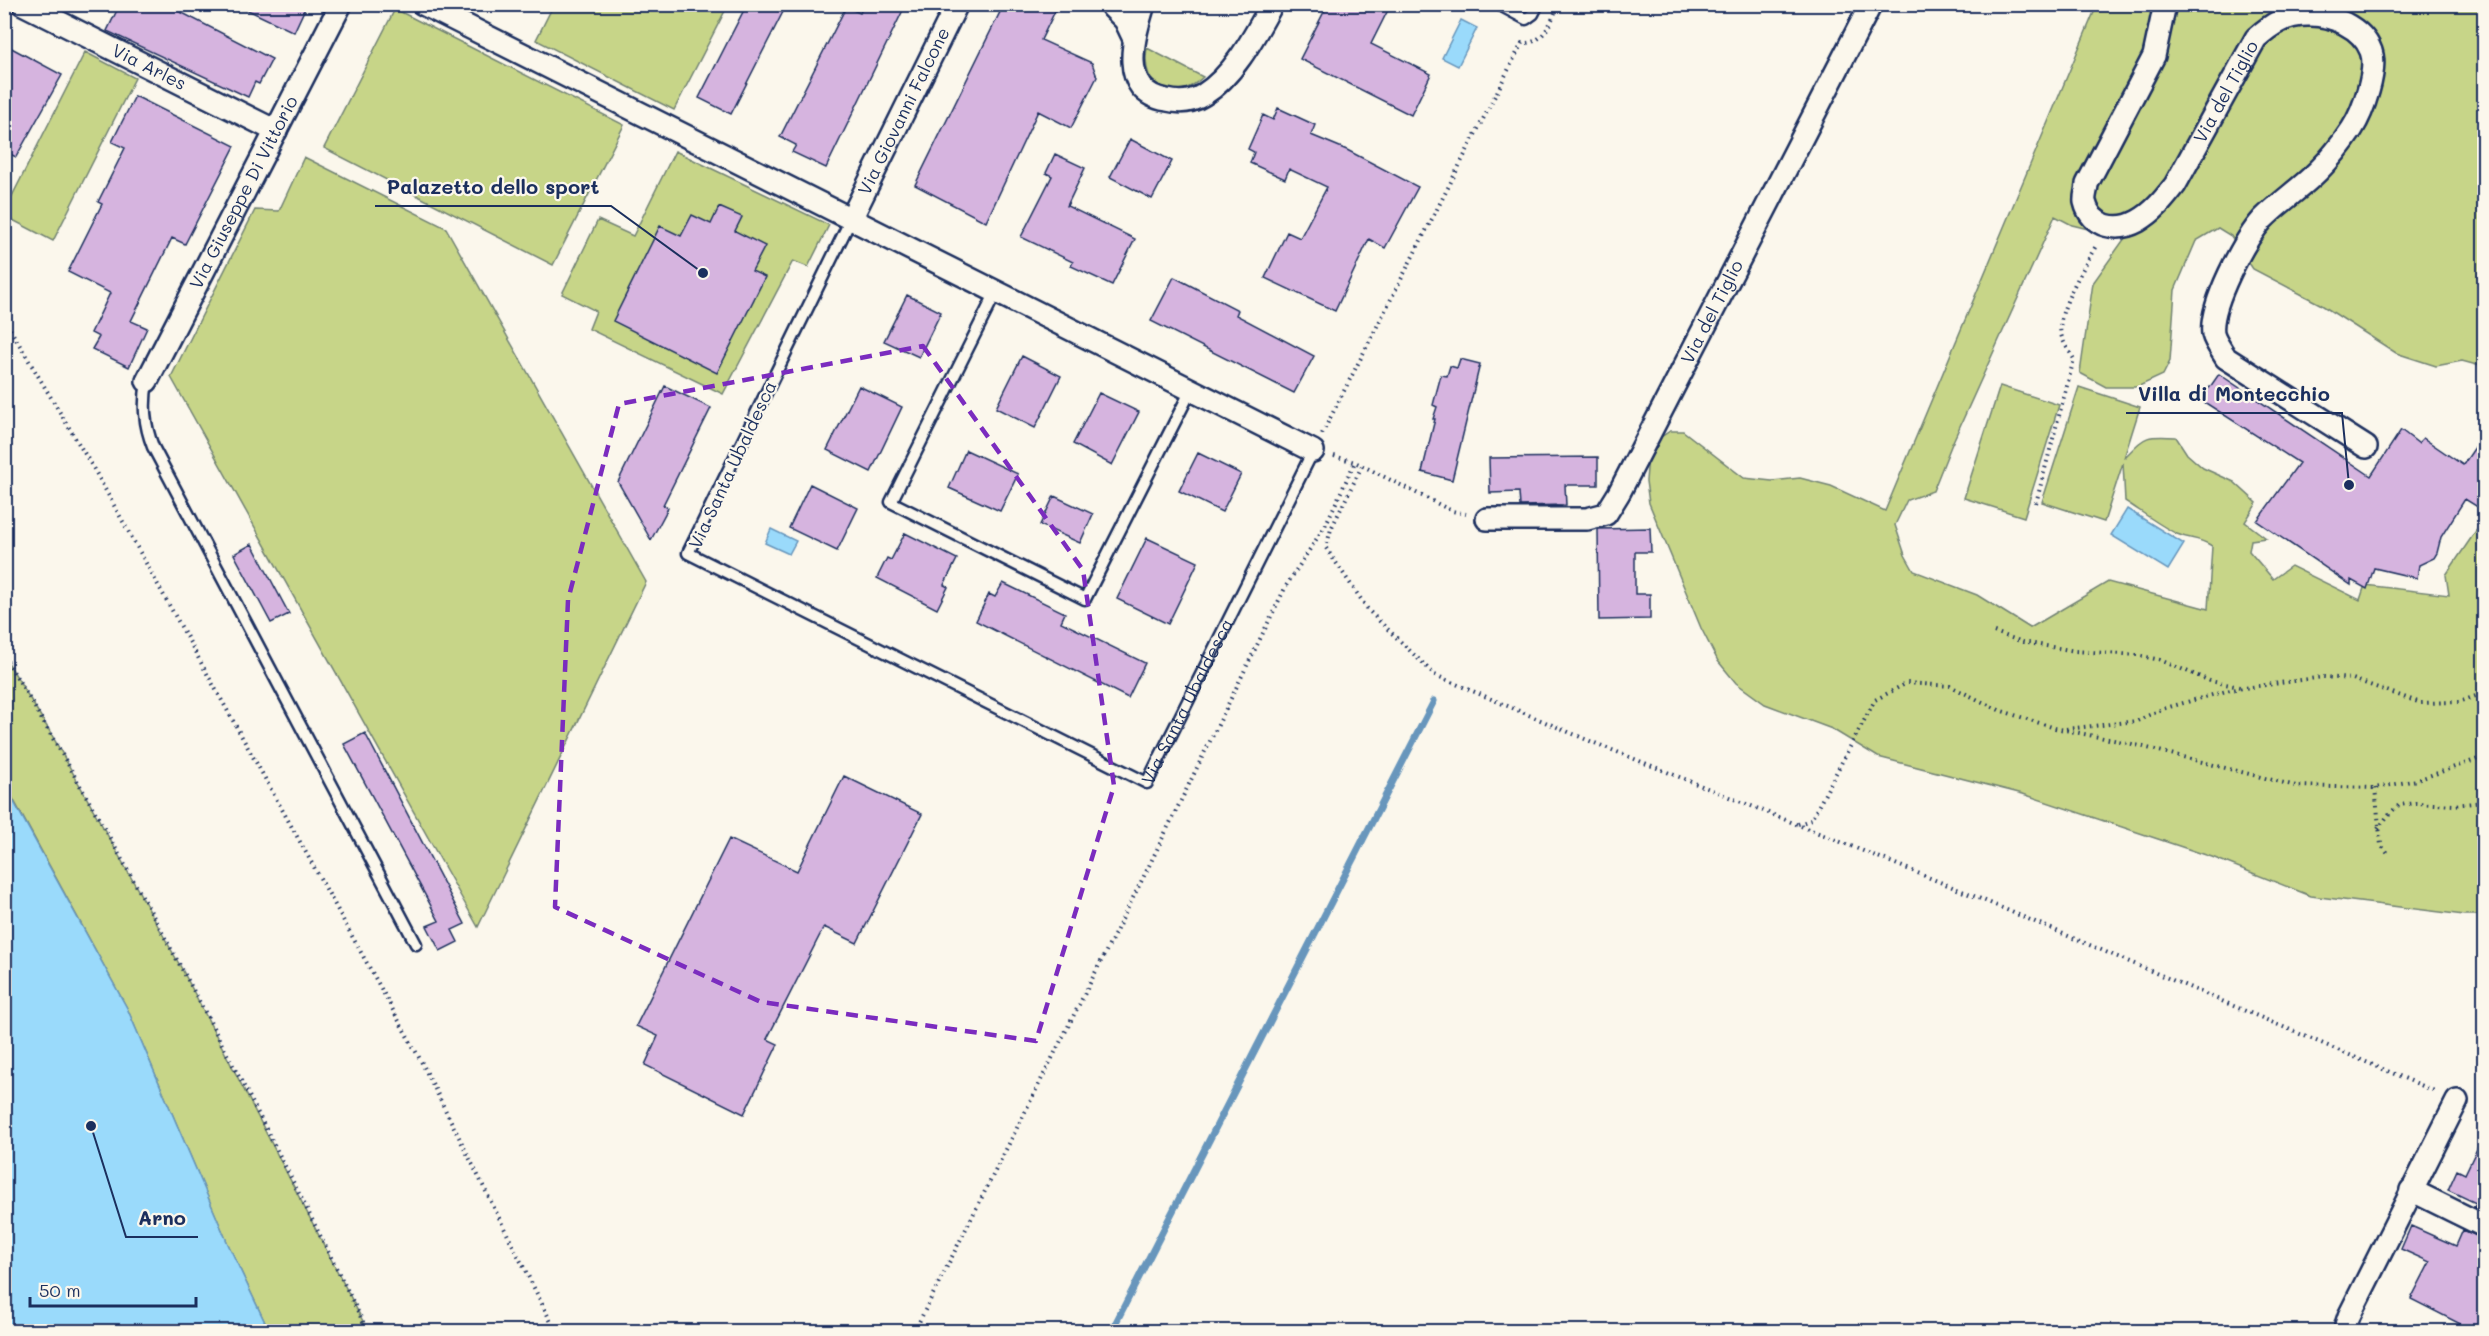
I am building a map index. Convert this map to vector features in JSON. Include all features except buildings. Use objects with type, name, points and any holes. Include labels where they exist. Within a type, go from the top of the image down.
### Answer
[{"type":"street","name":"Via Arles","points":[[23,4],[276,131]]},
{"type":"street","name":"Via Giuseppe Di Vittorio","points":[[147,381],[341,4]]},
{"type":"street","points":[[423,4],[1313,451]]},
{"type":"street","name":"Via Giovanni Falcone","points":[[851,219],[957,4]]},
{"type":"street","points":[[1144,4],[1134,39],[1132,67],[1142,86],[1161,99],[1176,102],[1190,101],[1202,95],[1223,78],[1272,4]]},
{"type":"street","name":"Via del Tiglio","points":[[1487,519],[1587,519],[1606,514],[1871,4]]},
{"type":"street","points":[[2106,227],[2093,219],[2085,202],[2087,184],[2154,56],[2165,4]]},
{"type":"street","points":[[1114,5],[1125,20],[1134,39]]},
{"type":"street","name":"Via del Tiglio","points":[[2106,227],[2120,228],[2138,221],[2159,205],[2175,185],[2256,38],[2273,23],[2292,15],[2317,14],[2343,23],[2359,33],[2372,51],[2372,79],[2354,126],[2318,171],[2263,219],[2247,240],[2212,321],[2214,337],[2226,358],[2366,447]]},
{"type":"street","points":[[2348,1332],[2346,1325],[2349,1316],[2457,1101]]},
{"type":"street","points":[[2411,1190],[2484,1226]]},
{"type":"lane","points":[[1498,4],[1526,19],[1533,14],[1538,4]]},
{"type":"lane","name":"Via Santa Ubaldesca","points":[[851,219],[688,553],[1147,783],[1313,451]]},
{"type":"lane","points":[[996,292],[891,501],[1075,594],[1085,599],[1191,390]]},
{"type":"lane","points":[[147,381],[144,413],[153,447],[416,944]]},
{"type":"path","points":[[1487,519],[1452,511],[1355,462],[1313,451],[1522,43]]},
{"type":"path","points":[[2036,503],[2074,359],[2061,335],[2060,324],[2068,300],[2106,227]]},
{"type":"path","points":[[4,319],[94,471],[420,1059],[556,1332]]},
{"type":"path","points":[[914,1332],[1145,874],[1286,586],[1325,526],[1355,462]]},
{"type":"path","points":[[1362,466],[1331,529],[1326,548],[1369,610],[1435,675],[1585,740],[1797,824],[2457,1101]]},
{"type":"path","points":[[1994,632],[2023,642],[2075,651],[2137,655],[2160,660],[2210,681],[2243,688]]},
{"type":"path","points":[[4,656],[49,730],[183,971],[368,1332]]},
{"type":"path","points":[[2062,729],[2137,721],[2162,709],[2243,688],[2323,677],[2353,679],[2421,703],[2458,702],[2484,693]]},
{"type":"path","points":[[1797,824],[1810,820],[1875,700],[1907,683],[1950,686],[1999,710],[2062,729],[2128,743],[2296,786],[2375,788],[2417,780],[2484,757]]},
{"type":"path","points":[[2375,788],[2378,830],[2381,845],[2388,854]]},
{"type":"path","points":[[2378,830],[2389,814],[2399,805],[2416,803],[2454,805],[2484,802]]},
{"type":"highlighted area","points":[[923,346],[1083,570],[1114,786],[1036,1041],[761,1002],[555,907],[568,600],[619,404]]},
{"type":"green space","points":[[554,4],[728,5],[674,110],[536,40]]},
{"type":"green space","points":[[2097,5],[2484,5],[2484,367],[2462,361],[2436,366],[2396,353],[2320,304],[2253,269],[2231,236],[2218,228],[2196,241],[2175,290],[2170,361],[2163,375],[2137,387],[2106,387],[2080,373],[2093,283],[2125,238],[2072,225],[2055,216],[1933,491],[1907,500],[1895,525],[1905,555],[1914,571],[1977,595],[2030,628],[2108,582],[2208,609],[2212,546],[2177,534],[2125,501],[2123,463],[2104,522],[2042,502],[2079,387],[2140,407],[2124,458],[2146,438],[2176,437],[2187,454],[2203,468],[2234,482],[2257,503],[2245,522],[2266,538],[2251,540],[2249,551],[2273,579],[2291,566],[2360,600],[2365,585],[2449,595],[2446,575],[2484,519],[2484,915],[2464,915],[2311,896],[2212,857],[2023,794],[1878,757],[1832,729],[1765,704],[1736,683],[1718,661],[1701,628],[1649,503],[1646,481],[1648,457],[1661,437],[1670,431],[1683,431],[1744,478],[1772,481],[1800,478],[1831,486],[1885,511]]},
{"type":"green space","points":[[395,9],[624,125],[553,265],[324,148]]},
{"type":"green space","points":[[1147,48],[1203,77],[1192,86],[1181,90],[1162,89],[1154,83],[1149,74],[1146,62]]},
{"type":"green space","points":[[85,52],[135,78],[53,241],[5,216],[5,210]]},
{"type":"green space","points":[[675,151],[829,225],[808,267],[793,261],[723,394],[589,329],[596,311],[562,294],[598,220],[633,236]]},
{"type":"green space","points":[[304,157],[446,228],[646,582],[478,927],[171,377],[255,210],[279,211]]},
{"type":"green space","points":[[2000,386],[2059,405],[2024,517],[1964,498]]},
{"type":"green space","points":[[4,656],[49,730],[183,971],[368,1331],[269,1331],[228,1244],[127,1008],[5,784]]},
{"type":"water","points":[[1461,20],[1477,28],[1458,66],[1442,58]]},
{"type":"water","points":[[2127,509],[2184,544],[2168,570],[2111,535]]},
{"type":"water","points":[[771,529],[796,541],[789,554],[765,543]]},
{"type":"water","points":[[4,784],[127,1008],[228,1244],[269,1331],[5,1331]]},
{"type":"waterway","points":[[1111,1332],[1434,701]]},
{"type":"place","name":"Palazetto dello sport","points":[[703,273]]},
{"type":"place","name":"Villa di Montecchio","points":[[2349,485]]},
{"type":"place","name":"Arno","points":[[91,1126]]}]
